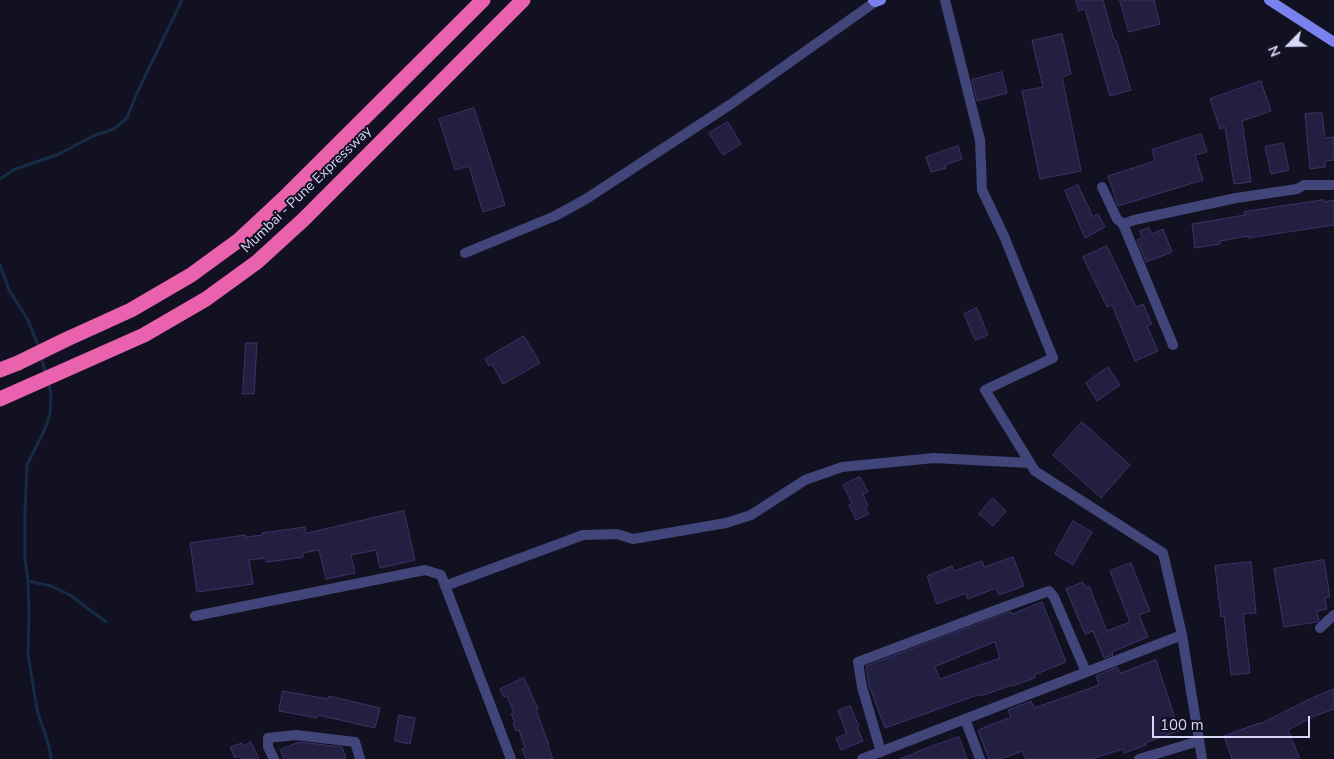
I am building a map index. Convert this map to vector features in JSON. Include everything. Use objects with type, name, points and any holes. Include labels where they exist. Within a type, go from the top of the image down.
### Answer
[{"type":"highway","name":"Mumbai - Pune Expressway","points":[[0,370],[132,310],[191,276],[239,240],[283,199],[483,0]]},
{"type":"highway","name":"Mumbai - Pune Expressway","points":[[0,399],[144,335],[206,299],[256,262],[303,220],[523,0]]},
{"type":"street","points":[[945,0],[980,140],[982,190],[1004,236],[1053,358],[985,390],[1035,472],[1162,553],[1182,635],[1202,759]]},
{"type":"street","points":[[1269,0],[1334,42]]},
{"type":"street","points":[[465,253],[555,216],[586,200],[731,104],[876,1]]},
{"type":"street","points":[[1123,224],[1236,198],[1297,189],[1304,185],[1334,184]]},
{"type":"street","points":[[1102,187],[1117,219],[1123,224],[1173,345]]},
{"type":"street","points":[[445,586],[583,535],[617,534],[633,539],[726,523],[752,515],[805,480],[842,467],[934,458],[1030,463]]},
{"type":"street","points":[[195,616],[425,570],[441,575],[511,759]]},
{"type":"street","points":[[881,752],[862,687],[858,662],[1049,591],[1054,597],[1086,672]]},
{"type":"street","points":[[1320,628],[1334,615]]},
{"type":"street","points":[[862,759],[1182,635]]},
{"type":"street","points":[[965,719],[980,759]]},
{"type":"street","points":[[274,759],[268,747],[268,738],[296,735],[355,742],[360,759]]},
{"type":"street","points":[[1139,759],[1199,741]]},
{"type":"building","points":[[1076,0],[1103,0],[1131,90],[1110,96],[1085,9],[1079,11]]},
{"type":"building","points":[[1120,0],[1154,0],[1160,24],[1129,32]]},
{"type":"building","points":[[1062,34],[1071,74],[1062,77],[1081,171],[1040,179],[1022,91],[1043,87],[1032,41]]},
{"type":"building","points":[[1002,72],[1007,93],[977,101],[972,80]]},
{"type":"building","points":[[1261,81],[1271,111],[1242,121],[1251,182],[1234,184],[1225,127],[1220,129],[1210,99]]},
{"type":"building","points":[[474,108],[505,205],[483,212],[469,166],[455,170],[439,119]]},
{"type":"building","points":[[1322,113],[1325,138],[1334,137],[1334,160],[1325,161],[1325,167],[1310,169],[1305,114]]},
{"type":"building","points":[[728,122],[741,144],[723,155],[709,133]]},
{"type":"building","points":[[1201,134],[1207,152],[1195,155],[1203,180],[1118,206],[1108,176],[1155,161],[1152,150]]},
{"type":"building","points":[[1283,143],[1289,170],[1271,174],[1265,147]]},
{"type":"building","points":[[958,146],[962,159],[945,165],[946,168],[931,172],[926,157]]},
{"type":"building","points":[[1078,185],[1093,217],[1098,214],[1105,227],[1085,238],[1065,191]]},
{"type":"building","points":[[1324,200],[1324,202],[1334,200],[1334,225],[1248,238],[1248,236],[1220,241],[1220,244],[1195,248],[1192,224],[1245,215],[1244,212]]},
{"type":"building","points":[[1149,228],[1152,234],[1163,229],[1172,252],[1146,262],[1137,240],[1142,238],[1140,231]]},
{"type":"building","points":[[1107,246],[1136,307],[1143,304],[1152,324],[1147,326],[1158,351],[1135,361],[1112,305],[1107,307],[1083,257]]},
{"type":"building","points":[[977,308],[988,335],[975,340],[964,314]]},
{"type":"building","points":[[524,336],[540,363],[503,384],[492,364],[489,366],[485,359]]},
{"type":"building","points":[[246,343],[257,343],[254,394],[243,394]]},
{"type":"building","points":[[1108,367],[1120,385],[1097,401],[1086,383]]},
{"type":"building","points":[[1082,422],[1130,465],[1101,498],[1053,455]]},
{"type":"building","points":[[860,477],[868,492],[863,494],[868,506],[865,508],[869,514],[856,520],[849,505],[852,503],[843,485]]},
{"type":"building","points":[[993,498],[1006,511],[993,526],[979,514]]},
{"type":"building","points":[[404,511],[415,560],[380,568],[376,550],[351,555],[355,573],[326,579],[319,550],[303,553],[303,557],[267,562],[266,558],[249,560],[253,584],[197,592],[190,543],[245,535],[246,537],[262,535],[262,533],[305,527],[306,533]]},
{"type":"building","points":[[1073,521],[1092,532],[1073,565],[1055,554]]},
{"type":"building","points":[[1013,557],[1024,586],[999,595],[996,588],[968,599],[966,593],[937,604],[927,576],[952,566],[954,571],[982,561],[984,567]]},
{"type":"building","points":[[1324,560],[1330,597],[1325,598],[1327,609],[1317,611],[1319,620],[1317,622],[1284,627],[1274,569]]},
{"type":"building","points":[[1251,562],[1256,613],[1243,614],[1250,673],[1231,675],[1224,616],[1221,617],[1215,566]]},
{"type":"building","points":[[1131,563],[1150,611],[1139,615],[1148,637],[1112,652],[1113,655],[1104,658],[1093,631],[1085,634],[1066,589],[1083,582],[1086,588],[1089,586],[1107,631],[1130,622],[1110,571]]},
{"type":"building","points":[[1042,602],[1066,662],[1034,675],[1035,678],[981,696],[980,694],[885,728],[869,685],[866,666],[1009,612],[1012,614]],"holes":[[[995,642],[1000,658],[940,679],[935,667]]]},
{"type":"building","points":[[1156,660],[1179,731],[1124,753],[1123,749],[1091,759],[1026,759],[1022,751],[1001,759],[989,759],[978,730],[1011,717],[1008,710],[1031,701],[1034,708],[1099,685],[1096,676],[1117,667],[1120,673]]},
{"type":"building","points":[[524,678],[538,709],[536,710],[553,759],[526,759],[522,749],[525,748],[519,730],[516,731],[513,723],[515,722],[511,714],[514,713],[507,696],[504,697],[500,689]]},
{"type":"building","points":[[1334,689],[1334,709],[1315,716],[1288,730],[1300,759],[1232,759],[1224,736],[1260,724]]},
{"type":"building","points":[[283,691],[328,699],[329,696],[380,708],[375,728],[318,715],[317,718],[279,711]]},
{"type":"building","points":[[850,706],[863,741],[841,750],[836,738],[847,734],[838,711]]},
{"type":"building","points":[[399,715],[415,718],[410,744],[395,741]]},
{"type":"building","points":[[959,737],[967,759],[900,759],[932,746]]},
{"type":"building","points":[[251,742],[259,759],[241,759],[239,756],[235,758],[230,747],[242,743],[243,746]]},
{"type":"building","points":[[300,742],[342,747],[346,759],[284,759],[280,750]]},
{"type":"waterway","points":[[0,179],[13,170],[59,154],[93,136],[114,129],[127,118],[136,95],[182,0]]},
{"type":"waterway","points":[[0,265],[9,290],[28,320],[39,348]]},
{"type":"waterway","points":[[41,357],[46,375]]},
{"type":"waterway","points":[[48,383],[51,393],[50,414],[44,431],[27,465],[25,559],[28,581],[28,654],[37,710],[49,746],[51,759]]},
{"type":"waterway","points":[[28,581],[51,586],[70,595],[106,622]]}]
